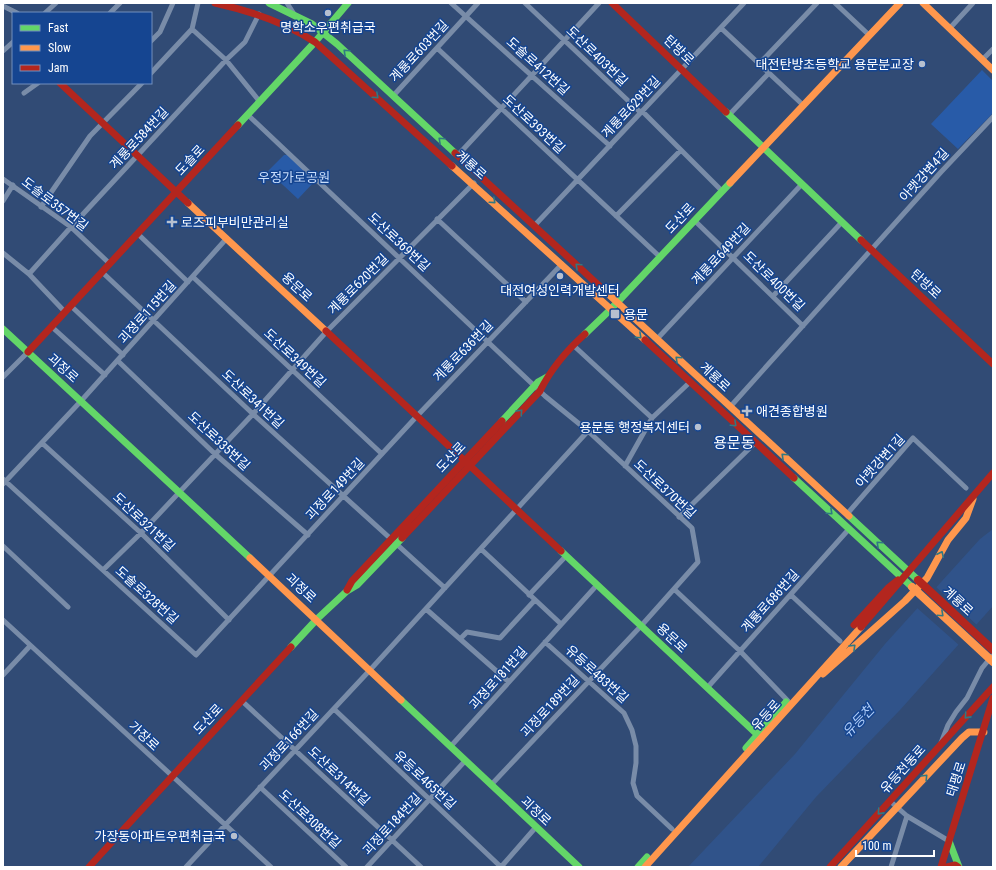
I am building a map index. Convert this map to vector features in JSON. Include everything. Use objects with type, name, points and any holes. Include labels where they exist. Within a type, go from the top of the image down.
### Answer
[{"type":"main road","name":"계룡로","points":[[215,3],[259,14],[302,33],[315,42],[474,183],[993,662]]},
{"type":"main road","name":"계룡로","points":[[269,3],[295,15],[323,32],[993,650]]},
{"type":"main road","name":"도솔로","points":[[28,352],[260,102],[315,42],[348,3]]},
{"type":"main road","name":"탄방로","points":[[612,3],[763,148],[993,364]]},
{"type":"main road","name":"도산로","points":[[89,867],[317,619],[347,591],[357,585],[393,541],[537,389],[573,346],[610,310],[900,3]]},
{"type":"main road","points":[[923,3],[993,70]]},
{"type":"main road","name":"용문로","points":[[61,84],[417,416],[466,464],[759,736]]},
{"type":"main road","name":"괴정로","points":[[3,329],[317,619],[465,761],[579,867]]},
{"type":"main road","name":"유등로","points":[[638,867],[812,681],[894,590],[902,578],[993,473]]},
{"type":"main road","points":[[812,681],[828,671],[905,601],[926,578],[934,568],[948,540],[966,518],[976,493]]},
{"type":"main road","name":"유등로","points":[[645,867],[840,641],[888,588],[902,578]]},
{"type":"main road","name":"유등천동로","points":[[841,867],[940,746],[993,687]]},
{"type":"main road","name":"태평로","points":[[941,867],[984,732],[993,698]]},
{"type":"main road","points":[[986,723],[993,715]]},
{"type":"main road","name":"유등천동로","points":[[830,867],[962,738],[969,732],[984,732]]},
{"type":"main road","points":[[947,867],[958,867],[949,841]]},
{"type":"street","points":[[46,12],[56,3]]},
{"type":"street","points":[[111,12],[120,3]]},
{"type":"street","points":[[152,40],[160,32],[173,3]]},
{"type":"street","points":[[152,72],[192,29],[198,3]]},
{"type":"street","points":[[287,3],[295,15]]},
{"type":"street","name":"도솔로412번길","points":[[451,3],[610,146]]},
{"type":"street","name":"계룡로603번길","points":[[393,96],[478,3]]},
{"type":"street","name":"도산로403번길","points":[[525,3],[639,111],[643,112],[722,191]]},
{"type":"street","points":[[458,155],[599,3]]},
{"type":"street","name":"계룡로629번길","points":[[534,226],[744,3]]},
{"type":"street","points":[[759,64],[817,3]]},
{"type":"street","points":[[835,3],[869,35]]},
{"type":"street","points":[[950,28],[974,3]]},
{"type":"street","points":[[3,6],[14,12]]},
{"type":"street","name":"계룡로584번길","points":[[30,274],[71,227],[226,60],[245,42],[259,14]]},
{"type":"street","points":[[721,28],[803,105]]},
{"type":"street","points":[[192,29],[226,60],[260,102]]},
{"type":"street","points":[[3,51],[12,43]]},
{"type":"street","name":"도산로393번길","points":[[437,48],[660,257]]},
{"type":"street","points":[[982,60],[993,49]]},
{"type":"street","points":[[729,115],[769,73]]},
{"type":"street","points":[[24,93],[37,84]]},
{"type":"street","points":[[41,207],[90,136],[140,84]]},
{"type":"street","name":"도산로369번길","points":[[248,115],[537,389]]},
{"type":"street","name":"아랫강변4길","points":[[872,250],[993,117]]},
{"type":"street","points":[[616,216],[681,150]]},
{"type":"street","name":"도솔로357번길","points":[[3,179],[71,227],[110,264]]},
{"type":"street","name":"계룡로620번길","points":[[103,570],[141,533],[253,414],[326,331],[474,183]]},
{"type":"street","name":"계룡로649번길","points":[[657,339],[802,184]]},
{"type":"street","points":[[3,201],[13,185]]},
{"type":"street","points":[[437,219],[526,302]]},
{"type":"street","name":"도산로400번길","points":[[694,220],[774,295],[803,326]]},
{"type":"street","points":[[774,295],[842,222]]},
{"type":"street","points":[[138,234],[188,282]]},
{"type":"street","name":"괴정로115번길","points":[[4,481],[82,401],[227,238]]},
{"type":"street","name":"계룡로","points":[[730,407],[872,250]]},
{"type":"street","points":[[3,253],[30,274],[68,309],[123,355]]},
{"type":"street","name":"계룡로636번길","points":[[417,416],[562,264]]},
{"type":"street","name":"도산로341번길","points":[[102,272],[253,414],[393,541]]},
{"type":"street","name":"도산로349번길","points":[[193,277],[382,454]]},
{"type":"street","points":[[52,327],[105,375]]},
{"type":"street","points":[[573,346],[652,418]]},
{"type":"street","name":"도솔로","points":[[3,377],[28,352]]},
{"type":"street","name":"도산로335번길","points":[[118,361],[215,454],[308,535]]},
{"type":"street","name":"계룡로","points":[[625,466],[652,418],[689,383]]},
{"type":"street","name":"도산로370번길","points":[[537,389],[588,431],[692,528],[698,562],[641,626]]},
{"type":"street","name":"괴정로149번길","points":[[270,576],[417,416]]},
{"type":"street","points":[[516,510],[588,431]]},
{"type":"street","name":"아랫강변1길","points":[[847,514],[913,438],[966,488]]},
{"type":"street","name":"도산로321번길","points":[[42,443],[141,533],[229,620]]},
{"type":"street","points":[[679,517],[755,443]]},
{"type":"street","name":"도솔로328번길","points":[[4,481],[196,655],[270,576]]},
{"type":"street","name":"괴정로166번길","points":[[186,867],[334,709],[516,510]]},
{"type":"street","name":"계룡로686번길","points":[[708,688],[849,529]]},
{"type":"street","points":[[393,541],[445,588]]},
{"type":"street","points":[[3,546],[68,607]]},
{"type":"street","points":[[481,549],[561,624]]},
{"type":"street","points":[[529,595],[566,556]]},
{"type":"street","name":"괴정로181번길","points":[[451,746],[597,585]]},
{"type":"street","points":[[674,589],[740,651],[788,701]]},
{"type":"street","points":[[791,595],[840,641]]},
{"type":"street","points":[[460,639],[467,632],[500,638],[535,600]]},
{"type":"street","points":[[426,609],[509,682]]},
{"type":"street","name":"가장로","points":[[3,620],[171,777],[271,867]]},
{"type":"street","name":"괴정로189번길","points":[[492,785],[641,626]]},
{"type":"street","name":"유등로483번길","points":[[545,642],[624,713],[632,730],[636,746],[636,763],[633,783],[637,796],[672,829]]},
{"type":"street","points":[[3,675],[30,646]]},
{"type":"street","points":[[940,746],[950,721],[966,698],[982,668],[993,655]]},
{"type":"street","name":"도산로314번길","points":[[242,701],[421,867]]},
{"type":"street","name":"유등로465번길","points":[[334,709],[501,867]]},
{"type":"street","name":"괴정로184번길","points":[[367,867],[465,761]]},
{"type":"street","name":"도산로308번길","points":[[260,787],[346,867]]},
{"type":"street","points":[[893,804],[907,816],[949,841]]},
{"type":"street","points":[[890,867],[907,816]]},
{"type":"street","points":[[501,867],[536,827]]},
{"type":"green space","points":[[982,70],[993,81],[993,113],[958,149],[931,124]]},
{"type":"green space","name":"우정가로공원","points":[[284,155],[291,155],[313,176],[314,182],[298,199],[268,171]]},
{"type":"water","name":"유등천","points":[[993,529],[993,606],[900,710],[816,797],[758,867],[688,867],[795,754],[885,644],[980,539]]},
{"type":"pier","points":[[935,586],[978,626],[960,646],[916,607]]},
{"type":"traffic: fast","points":[[269,3],[312,24],[337,44],[455,153]]},
{"type":"traffic: fast","points":[[238,125],[315,42],[348,3]]},
{"type":"traffic: fast","points":[[726,112],[861,240]]},
{"type":"traffic: fast","points":[[585,334],[610,310],[730,183]]},
{"type":"traffic: fast","points":[[3,329],[250,558]]},
{"type":"traffic: fast","points":[[502,421],[538,382],[547,377]]},
{"type":"traffic: fast","points":[[794,478],[912,587]]},
{"type":"traffic: fast","points":[[849,516],[918,580]]},
{"type":"traffic: fast","points":[[291,647],[317,619],[347,591],[357,585],[402,538]]},
{"type":"traffic: fast","points":[[561,551],[761,738]]},
{"type":"traffic: fast","points":[[401,700],[579,867]]},
{"type":"traffic: fast","points":[[746,748],[786,702]]},
{"type":"traffic: fast","points":[[949,841],[959,867]]},
{"type":"traffic: fast","points":[[638,867],[647,857]]},
{"type":"traffic: slow","points":[[730,183],[900,3]]},
{"type":"traffic: slow","points":[[923,3],[993,70]]},
{"type":"traffic: slow","points":[[452,166],[645,340]]},
{"type":"traffic: slow","points":[[188,203],[326,331]]},
{"type":"traffic: slow","points":[[606,292],[849,516]]},
{"type":"traffic: slow","points":[[823,674],[905,601],[927,578],[948,540],[966,518],[973,499]]},
{"type":"traffic: slow","points":[[250,558],[401,700]]},
{"type":"traffic: slow","points":[[912,587],[993,662]]},
{"type":"traffic: slow","points":[[645,867],[861,627]]},
{"type":"traffic: slow","points":[[841,867],[962,738],[969,732],[984,732]]},
{"type":"traffic: jam","points":[[215,3],[267,18],[315,42],[452,166]]},
{"type":"traffic: jam","points":[[612,3],[726,112]]},
{"type":"traffic: jam","points":[[61,84],[188,203]]},
{"type":"traffic: jam","points":[[28,352],[238,125]]},
{"type":"traffic: jam","points":[[455,153],[606,292]]},
{"type":"traffic: jam","points":[[861,240],[993,364]]},
{"type":"traffic: jam","points":[[326,331],[561,551]]},
{"type":"traffic: jam","points":[[402,538],[540,391],[560,360],[585,334]]},
{"type":"traffic: jam","points":[[645,340],[794,478]]},
{"type":"traffic: jam","points":[[347,590],[352,581],[502,421]]},
{"type":"traffic: jam","points":[[861,627],[993,473]]},
{"type":"traffic: jam","points":[[854,625],[888,588],[898,580]]},
{"type":"traffic: jam","points":[[918,580],[993,650]]},
{"type":"traffic: jam","points":[[89,867],[291,647]]},
{"type":"traffic: jam","points":[[830,867],[993,687]]},
{"type":"traffic: jam","points":[[941,867],[993,698]]},
{"type":"traffic: jam","points":[[947,867],[955,865],[958,867]]},
{"type":"place","name":"명학소우편취급국","points":[[328,13]]},
{"type":"place","name":"대전탄방초등학교 용문분교장","points":[[922,64]]},
{"type":"place","name":"로즈피부비만관리실","points":[[172,222]]},
{"type":"place","name":"대전여성인력개발센터","points":[[560,276]]},
{"type":"place","name":"용문","points":[[615,314]]},
{"type":"place","name":"애견종합병원","points":[[747,411]]},
{"type":"place","name":"용문동 행정복지센터","points":[[698,427]]},
{"type":"place","name":"가장동아파트우편취급국","points":[[234,836]]},
{"type":"district","name":"용문동","points":[[734,443]]}]
